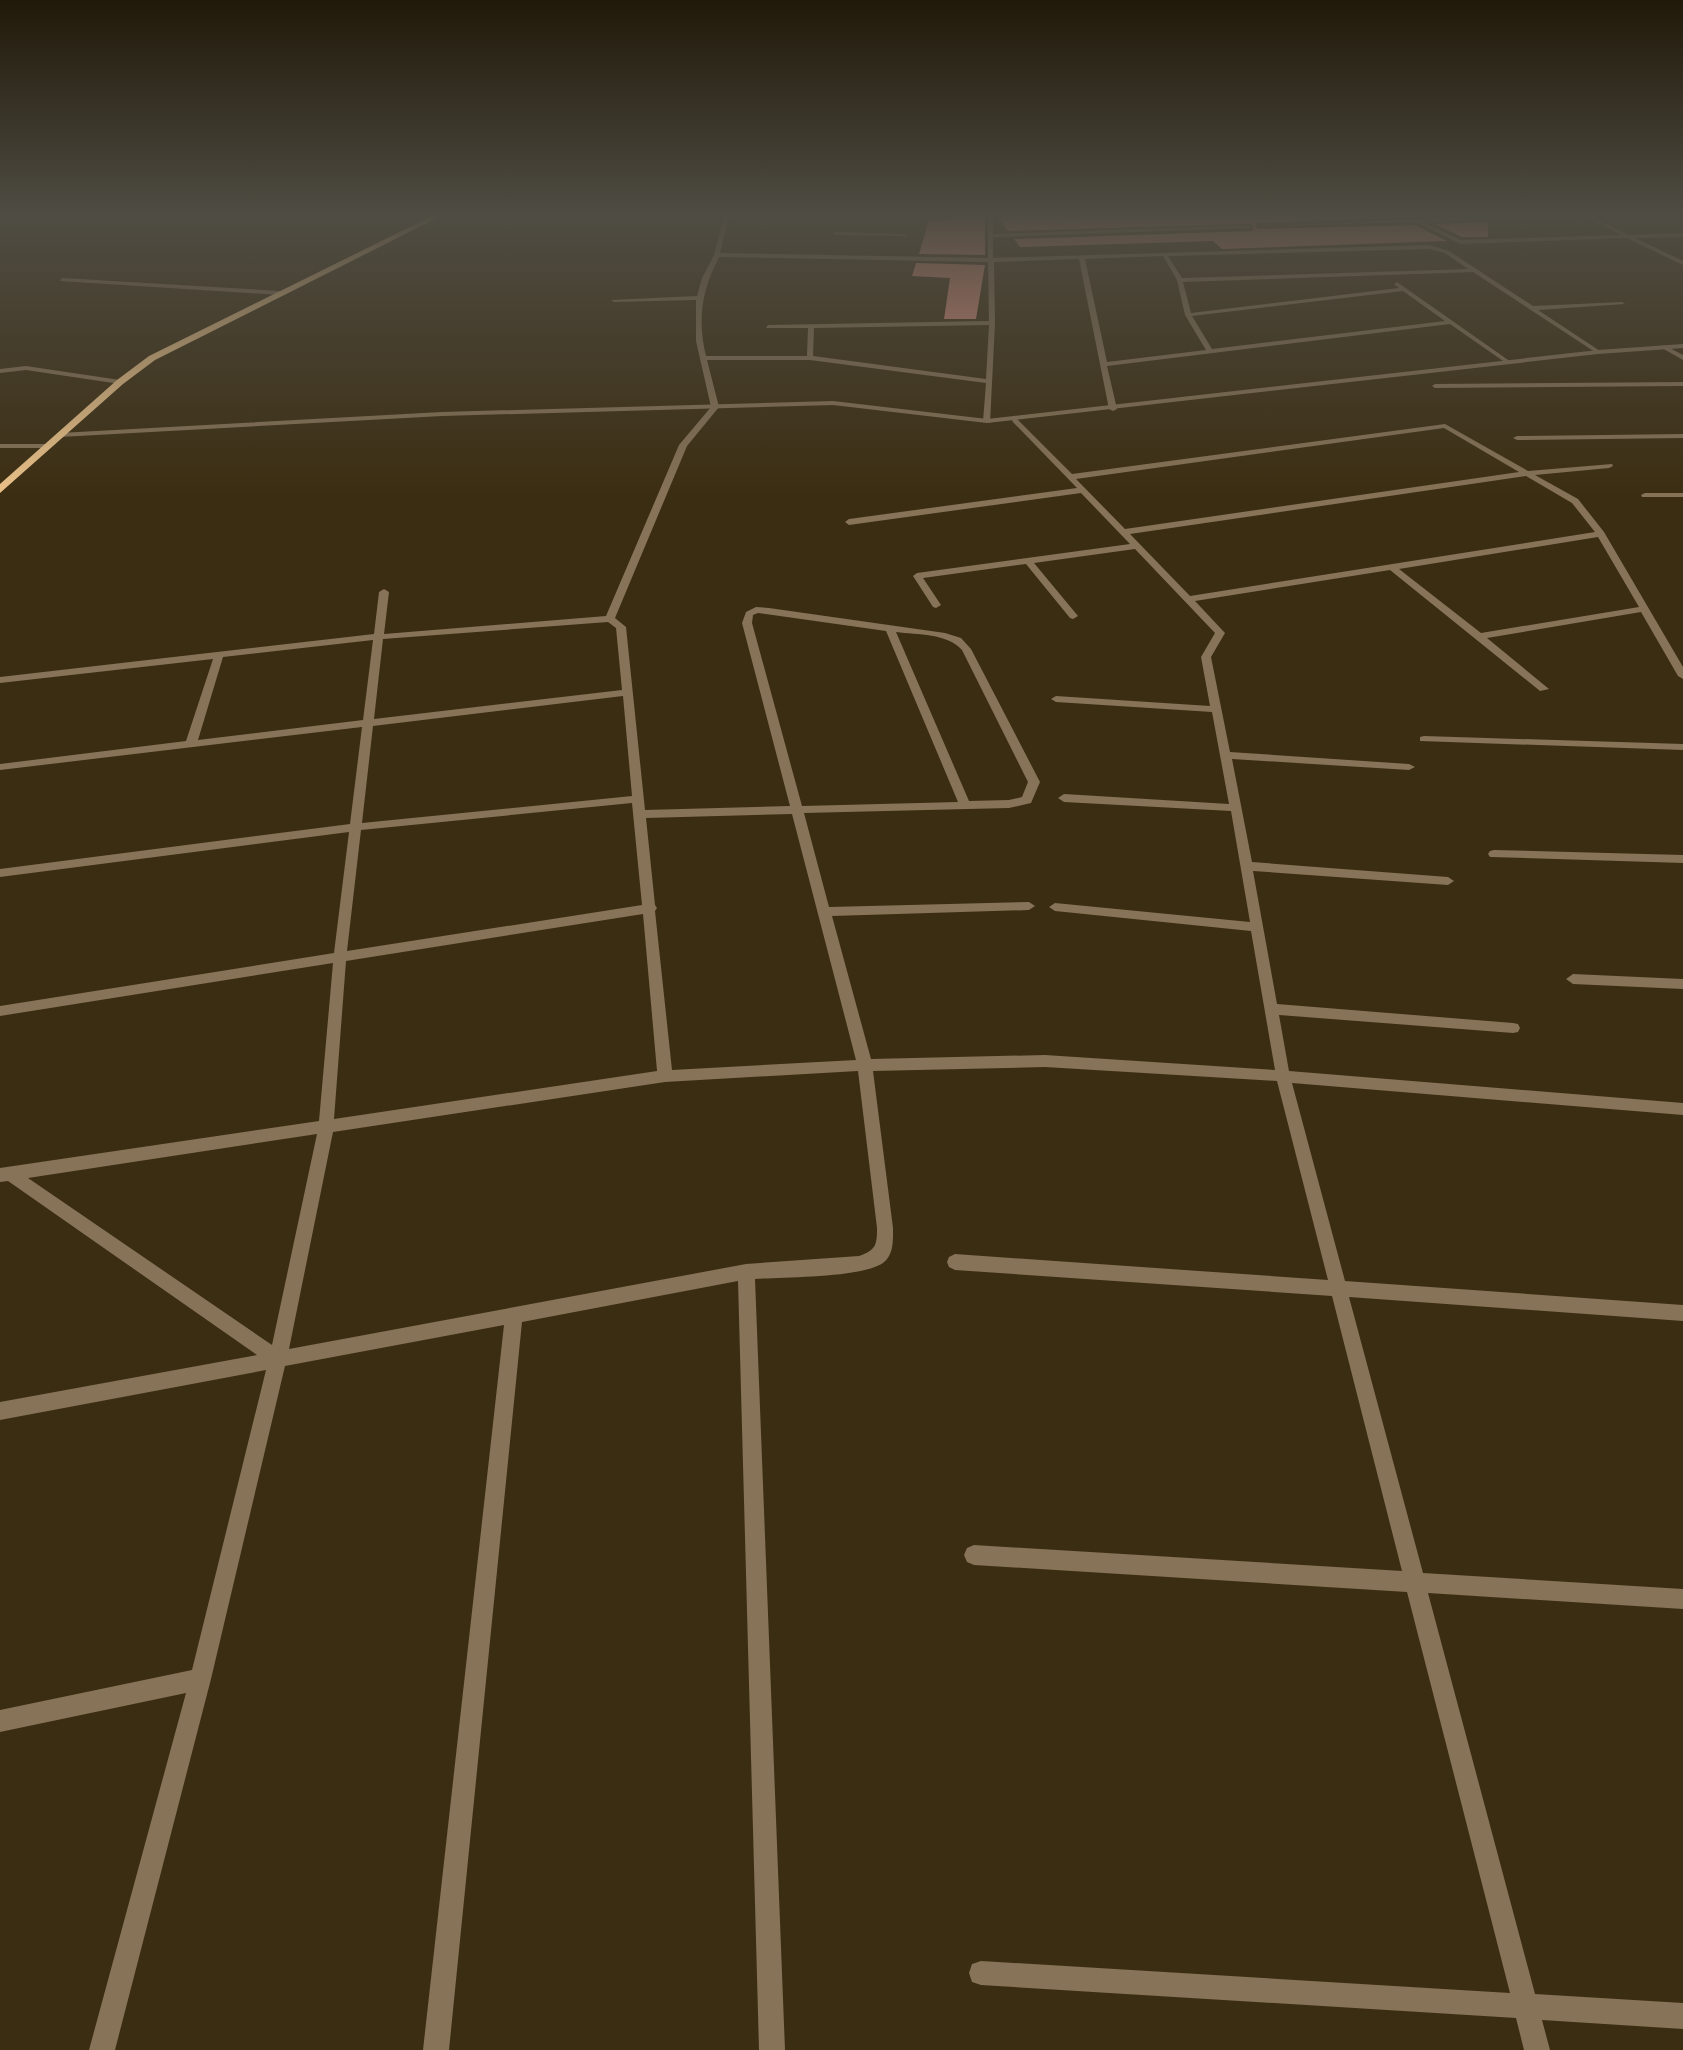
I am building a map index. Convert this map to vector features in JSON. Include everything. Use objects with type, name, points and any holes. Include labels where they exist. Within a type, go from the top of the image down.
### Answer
[{"type":"highway","points":[[0,490],[120,382],[152,358],[249,309]]},
{"type":"street","points":[[699,309],[699,341],[715,407]]},
{"type":"street","points":[[987,421],[992,309]]},
{"type":"street","points":[[1093,309],[1113,409]]},
{"type":"street","points":[[1187,309],[1209,349]]},
{"type":"street","points":[[1188,315],[1241,309]]},
{"type":"street","points":[[1432,309],[1508,362]]},
{"type":"street","points":[[1533,309],[1598,352]]},
{"type":"street","points":[[1104,364],[1209,349],[1451,322]]},
{"type":"street","points":[[768,327],[992,323]]},
{"type":"street","points":[[810,358],[811,327]]},
{"type":"street","points":[[60,435],[442,414],[858,403],[987,421],[1113,409],[1598,352],[1683,346]]},
{"type":"street","points":[[1664,347],[1683,358]]},
{"type":"street","points":[[705,358],[810,358],[990,382]]},
{"type":"street","points":[[0,372],[26,368],[120,382]]},
{"type":"street","points":[[1435,386],[1683,384]]},
{"type":"street","points":[[610,619],[682,445],[715,407]]},
{"type":"street","points":[[1015,419],[1220,633],[1206,657],[1247,866],[1283,1076],[1417,1581],[1537,2050]]},
{"type":"street","points":[[1071,477],[1445,426],[1575,501],[1601,534],[1683,676]]},
{"type":"street","points":[[1517,438],[1683,436]]},
{"type":"street","points":[[0,446],[48,446]]},
{"type":"street","points":[[1123,532],[1528,473],[1609,466]]},
{"type":"street","points":[[849,522],[1083,490]]},
{"type":"street","points":[[1645,495],[1683,495]]},
{"type":"street","points":[[1190,599],[1601,534]]},
{"type":"street","points":[[936,605],[917,576],[1137,546]]},
{"type":"street","points":[[1028,561],[1073,616]]},
{"type":"street","points":[[1393,568],[1544,689]]},
{"type":"street","points":[[102,2050],[200,1679],[278,1359],[326,1127],[340,957],[376,637],[384,592]]},
{"type":"street","points":[[1478,636],[1644,609]]},
{"type":"street","points":[[0,1411],[746,1272],[859,1264],[878,1257],[885,1246],[865,1065],[825,912],[797,811],[747,623],[749,614],[756,610],[769,611],[957,640],[966,649],[1034,782],[1027,800],[1009,804],[797,811],[639,814]]},
{"type":"street","points":[[0,680],[376,637],[610,619],[621,627],[637,799],[651,908],[665,1076]]},
{"type":"street","points":[[890,628],[965,805]]},
{"type":"street","points":[[191,744],[219,655]]},
{"type":"street","points":[[0,767],[627,691]]},
{"type":"street","points":[[1056,699],[1216,709]]},
{"type":"street","points":[[1424,739],[1683,747]]},
{"type":"street","points":[[1226,755],[1409,767]]},
{"type":"street","points":[[1064,798],[1236,808]]},
{"type":"street","points":[[0,873],[355,827],[637,799]]},
{"type":"street","points":[[1494,854],[1683,859]]},
{"type":"street","points":[[1247,866],[1448,881]]},
{"type":"street","points":[[825,912],[1029,906]]},
{"type":"street","points":[[1055,907],[1257,927]]},
{"type":"street","points":[[0,1011],[651,908]]},
{"type":"street","points":[[1573,979],[1683,984]]},
{"type":"street","points":[[1271,1009],[1513,1028]]},
{"type":"street","points":[[4,1174],[665,1076],[865,1065],[1045,1061],[1283,1076],[1683,1109]]},
{"type":"street","points":[[4,1174],[278,1359]]},
{"type":"street","points":[[955,1262],[1340,1292],[1683,1314]]},
{"type":"street","points":[[746,1272],[772,2050]]},
{"type":"street","points":[[436,2050],[514,1315]]},
{"type":"street","points":[[974,1555],[1683,1599]]},
{"type":"street","points":[[0,1720],[200,1679]]},
{"type":"street","points":[[981,1973],[1683,2016]]},
{"type":"building","points":[[946,309],[978,309],[976,319],[944,319]]}]
